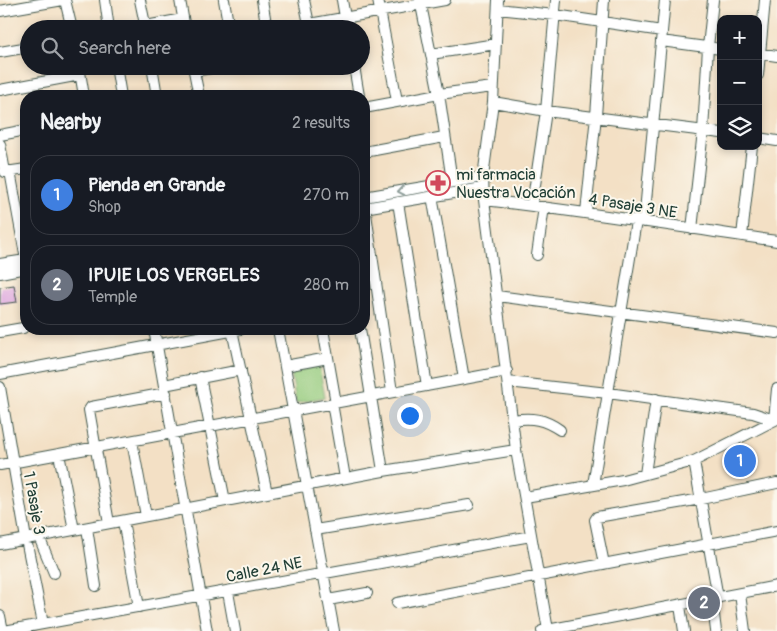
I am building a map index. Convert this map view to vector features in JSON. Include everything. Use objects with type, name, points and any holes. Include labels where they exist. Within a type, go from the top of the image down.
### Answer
[{"type":"street","points":[[0,11],[64,0],[70,20]]},
{"type":"street","points":[[105,0],[108,20]]},
{"type":"street","points":[[140,0],[144,20]]},
{"type":"street","points":[[180,0],[184,20]]},
{"type":"street","points":[[224,0],[227,20]]},
{"type":"street","points":[[262,0],[265,20]]},
{"type":"street","points":[[304,0],[307,20]]},
{"type":"street","points":[[342,0],[345,18]]},
{"type":"street","points":[[378,0],[397,102]]},
{"type":"street","points":[[333,20],[421,2],[445,0]]},
{"type":"street","points":[[532,206],[546,111],[556,0]]},
{"type":"street","points":[[586,212],[596,116],[604,0]]},
{"type":"street","points":[[593,485],[621,312],[640,222],[654,126],[665,0]]},
{"type":"street","points":[[692,229],[703,131],[713,0]]},
{"type":"street","points":[[762,26],[765,0]]},
{"type":"street","points":[[421,2],[439,94],[452,182]]},
{"type":"street","points":[[717,48],[602,22],[498,4],[493,102],[483,176],[484,200],[516,450],[539,577],[545,630],[680,606],[777,586]]},
{"type":"street","points":[[431,54],[496,44]]},
{"type":"street","points":[[0,52],[20,49]]},
{"type":"street","points":[[762,54],[777,56]]},
{"type":"street","points":[[0,90],[63,75]]},
{"type":"street","points":[[81,75],[83,90]]},
{"type":"street","points":[[118,75],[120,90]]},
{"type":"street","points":[[154,75],[156,90]]},
{"type":"street","points":[[195,75],[198,90]]},
{"type":"street","points":[[356,75],[358,90]]},
{"type":"street","points":[[370,107],[439,94],[493,87]]},
{"type":"street","points":[[493,102],[654,126],[717,133]]},
{"type":"street","points":[[0,135],[20,131]]},
{"type":"street","points":[[370,151],[444,137]]},
{"type":"street","points":[[762,139],[777,141]]},
{"type":"street","points":[[0,144],[20,235]]},
{"type":"street","points":[[742,236],[752,150]]},
{"type":"street","points":[[5,172],[20,169]]},
{"type":"street","points":[[370,202],[483,176]]},
{"type":"street","points":[[370,204],[398,202],[483,188]]},
{"type":"street","points":[[432,196],[464,379]]},
{"type":"street","name":"4 Pasaje 3 NE","points":[[484,200],[586,212],[640,222],[777,241]]},
{"type":"street","points":[[398,202],[427,386]]},
{"type":"street","points":[[537,255],[544,207]]},
{"type":"street","points":[[370,244],[392,392]]},
{"type":"street","points":[[0,264],[20,261]]},
{"type":"street","points":[[0,264],[20,267]]},
{"type":"street","points":[[497,296],[777,333]]},
{"type":"street","points":[[0,332],[20,329]]},
{"type":"street","points":[[155,335],[207,631]]},
{"type":"street","points":[[0,374],[206,335]]},
{"type":"street","points":[[237,335],[241,370],[267,493]]},
{"type":"street","points":[[279,335],[334,631]]},
{"type":"street","points":[[324,335],[345,478]]},
{"type":"street","points":[[361,335],[383,471]]},
{"type":"street","points":[[285,366],[328,358]]},
{"type":"street","points":[[109,523],[89,410],[91,407],[165,389],[200,377],[241,370]]},
{"type":"street","points":[[0,465],[507,371]]},
{"type":"street","points":[[200,377],[225,501]]},
{"type":"street","points":[[508,382],[608,392],[753,413],[775,420]]},
{"type":"street","name":"1 Pasaje 3","points":[[0,387],[26,539],[43,624]]},
{"type":"street","points":[[775,420],[777,389]]},
{"type":"street","points":[[645,474],[656,399]]},
{"type":"street","points":[[513,420],[538,419],[549,422],[560,430]]},
{"type":"street","points":[[525,497],[645,474],[694,461],[775,420]]},
{"type":"street","points":[[132,440],[146,516]]},
{"type":"street","points":[[0,544],[383,471],[516,450]]},
{"type":"street","points":[[59,454],[74,530]]},
{"type":"street","points":[[694,461],[708,543],[715,599],[716,631]]},
{"type":"street","points":[[604,564],[595,520],[597,517],[701,499],[777,483]]},
{"type":"street","points":[[315,530],[469,505]]},
{"type":"street","points":[[123,521],[138,607]]},
{"type":"street","points":[[87,528],[96,586]]},
{"type":"street","points":[[397,603],[777,531]]},
{"type":"street","name":"Calle 24 NE","points":[[4,631],[531,536]]},
{"type":"street","points":[[39,537],[54,573]]},
{"type":"street","points":[[228,592],[235,631]]},
{"type":"street","points":[[328,600],[367,593]]},
{"type":"street","points":[[740,594],[745,631]]},
{"type":"street","points":[[680,606],[684,631]]},
{"type":"street","points":[[0,616],[4,631]]},
{"type":"green space","points":[[319,366],[325,397],[296,403],[291,372]]},
{"type":"building","points":[[14,285],[17,302],[0,304],[0,287]]},
{"type":"building","points":[[743,453],[746,468],[738,469],[735,454]]},
{"type":"place","name":"mi farmacia Nuestra Vocación","points":[[438,183]]},
{"type":"place","name":"Pienda en Grande","points":[[740,461]]},
{"type":"place","name":"IPUIE LOS VERGELES","points":[[704,603]]}]
